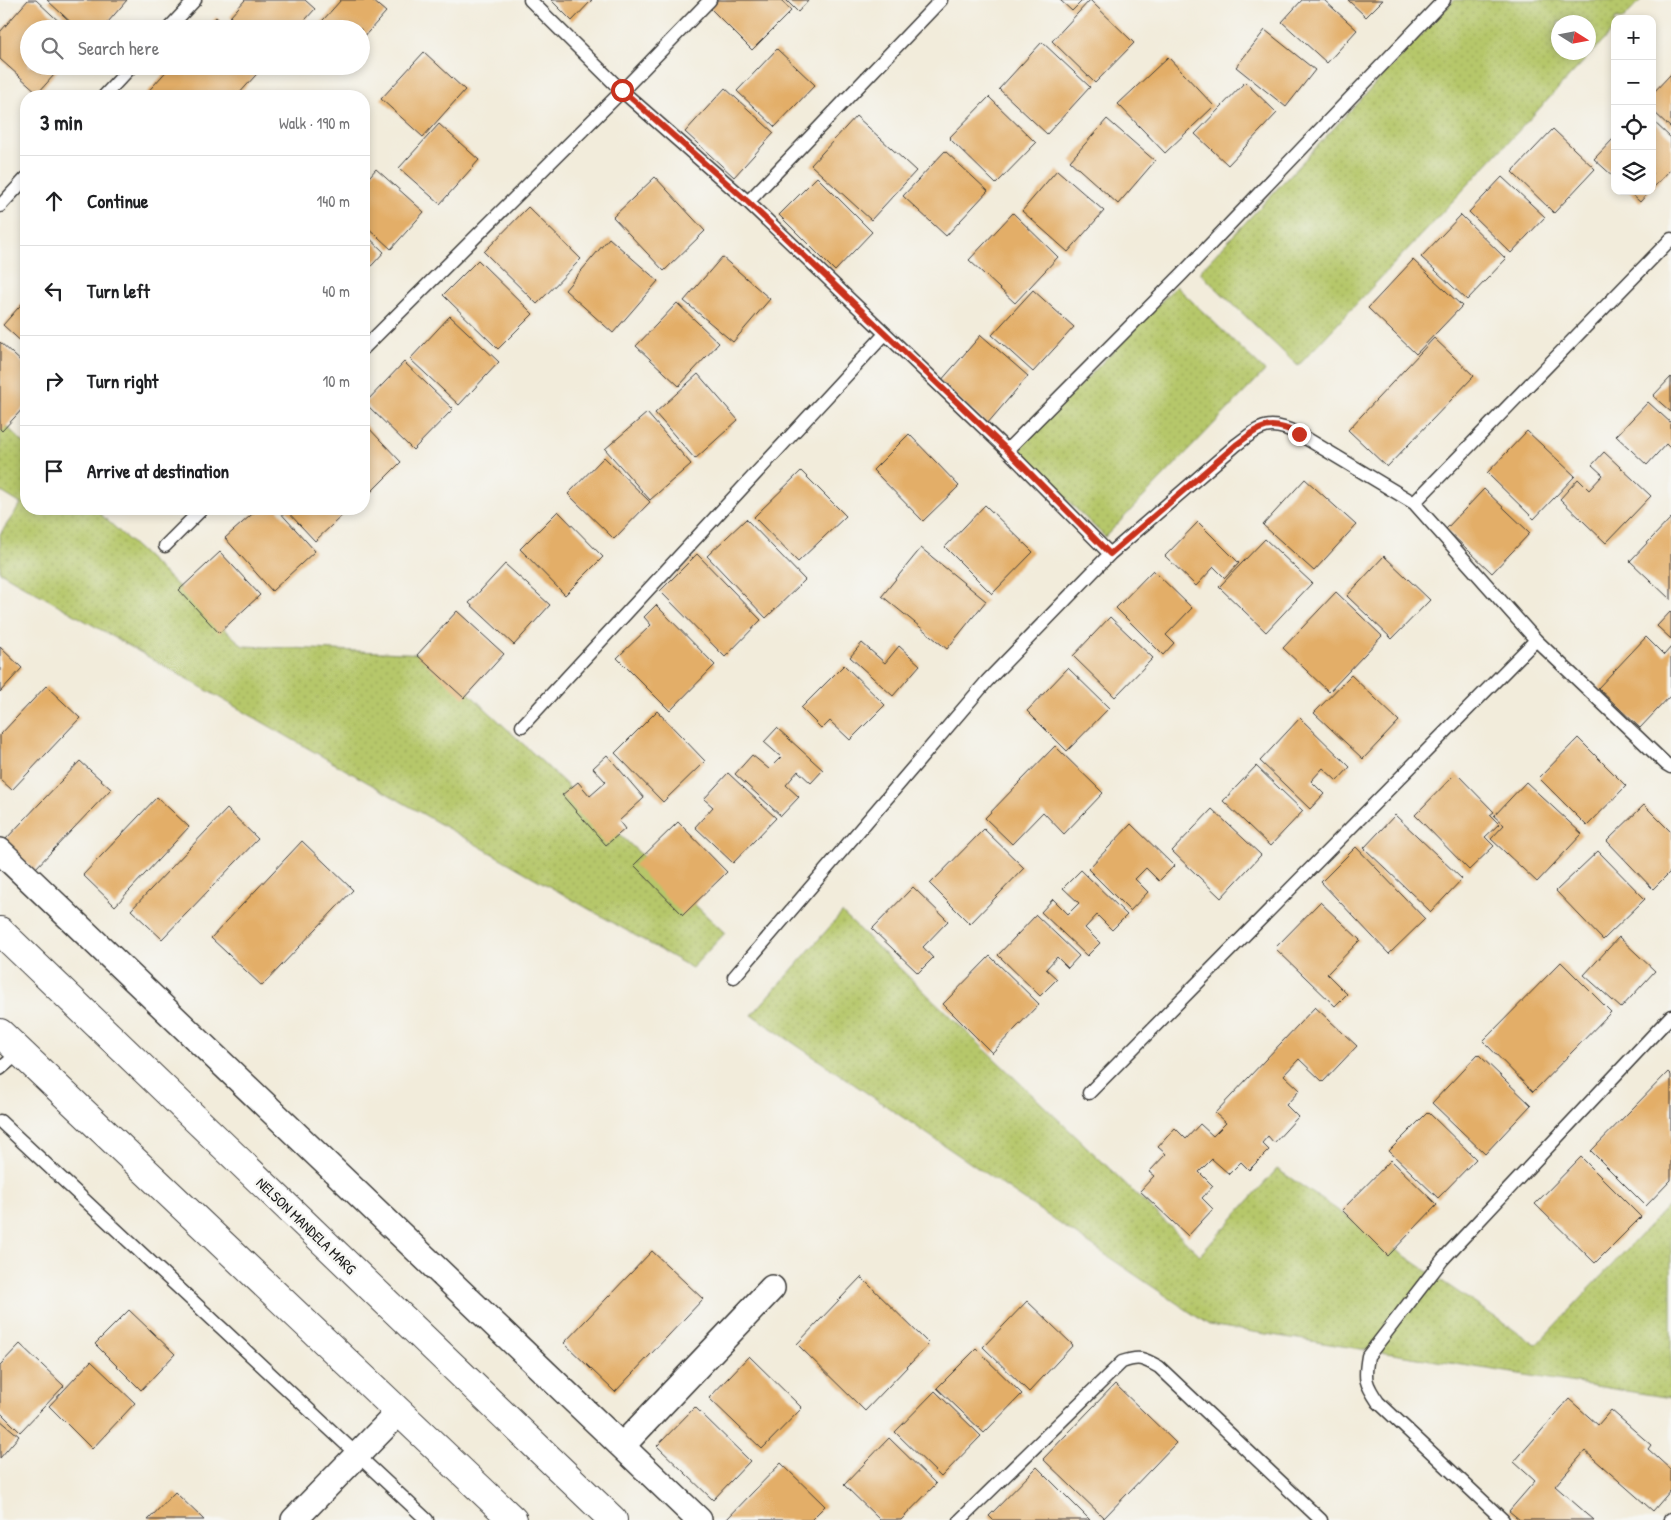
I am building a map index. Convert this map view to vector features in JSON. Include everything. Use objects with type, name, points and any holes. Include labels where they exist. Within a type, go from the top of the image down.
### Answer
[{"type":"main road","name":"NELSON MANDELA MARG","points":[[0,931],[613,1520]]},
{"type":"main road","points":[[0,1033],[513,1520]]},
{"type":"street","points":[[0,851],[699,1520]]},
{"type":"street","points":[[622,1446],[772,1288]]},
{"type":"street","points":[[294,1520],[399,1412]]},
{"type":"lane","points":[[176,20],[195,0]]},
{"type":"lane","points":[[530,0],[622,90],[748,202],[1007,450],[1110,554]]},
{"type":"lane","points":[[370,342],[710,0]]},
{"type":"lane","points":[[748,202],[942,0]]},
{"type":"lane","points":[[1007,450],[1182,274],[1444,0]]},
{"type":"lane","points":[[110,90],[124,75]]},
{"type":"lane","points":[[0,206],[20,184]]},
{"type":"lane","points":[[1414,503],[1671,239]]},
{"type":"lane","points":[[522,726],[885,334]]},
{"type":"lane","points":[[734,977],[987,681],[1110,554],[1236,445],[1257,429],[1274,425],[1287,428],[1299,434],[1414,503],[1536,640],[1669,763]]},
{"type":"lane","points":[[165,546],[196,515]]},
{"type":"lane","points":[[1089,1093],[1536,640]]},
{"type":"lane","points":[[1503,1520],[1378,1402],[1368,1387],[1365,1373],[1368,1356],[1443,1259],[1671,1016]]},
{"type":"lane","points":[[0,1070],[20,1052]]},
{"type":"lane","points":[[0,1121],[427,1520]]},
{"type":"lane","points":[[960,1520],[1122,1362],[1135,1358],[1146,1360],[1158,1368],[1321,1520]]},
{"type":"green space","points":[[1454,0],[1641,0],[1627,15],[1611,15],[1611,32],[1596,48],[1596,15],[1551,15],[1551,60],[1585,60],[1298,366],[1199,272]]},
{"type":"green space","points":[[1176,286],[1265,371],[1105,537],[1017,451]]},
{"type":"green space","points":[[0,420],[20,439],[20,503],[0,491]]},
{"type":"green space","points":[[20,505],[20,515],[101,515],[243,646],[427,654],[725,933],[692,968],[0,572],[0,534]]},
{"type":"green space","points":[[842,913],[1200,1255],[1277,1169],[1536,1345],[1669,1205],[1671,1207],[1671,1398],[1209,1325],[752,1015]]},
{"type":"building","points":[[28,0],[36,0],[57,20],[20,20],[20,75],[54,75],[41,90],[35,90],[0,59],[0,32]]},
{"type":"building","points":[[47,0],[127,0],[110,20],[68,20]]},
{"type":"building","points":[[245,0],[305,0],[315,9],[305,20],[234,20],[230,17]]},
{"type":"building","points":[[341,0],[372,0],[386,12],[370,30],[370,20],[323,20]]},
{"type":"building","points":[[551,0],[592,0],[572,21]]},
{"type":"building","points":[[716,0],[781,0],[791,11],[752,50],[709,7]]},
{"type":"building","points":[[786,0],[809,0],[798,12]]},
{"type":"building","points":[[1060,0],[1083,0],[1072,11]]},
{"type":"building","points":[[1090,0],[1134,43],[1095,83],[1052,41]]},
{"type":"building","points":[[1302,0],[1324,0],[1357,30],[1327,63],[1282,22]]},
{"type":"building","points":[[1348,0],[1383,0],[1366,17]]},
{"type":"building","points":[[1265,30],[1315,70],[1286,107],[1236,67]]},
{"type":"building","points":[[1042,42],[1090,87],[1047,134],[999,89]]},
{"type":"building","points":[[777,49],[815,85],[775,127],[737,91]]},
{"type":"building","points":[[424,52],[465,90],[423,137],[381,99]]},
{"type":"building","points":[[1168,57],[1214,106],[1165,153],[1118,104]]},
{"type":"building","points":[[1671,74],[1671,128],[1656,114],[1656,90]]},
{"type":"building","points":[[163,75],[256,75],[242,90],[149,90]]},
{"type":"building","points":[[1245,82],[1277,113],[1228,165],[1195,134]]},
{"type":"building","points":[[725,88],[774,133],[734,177],[685,132]]},
{"type":"building","points":[[989,97],[1036,143],[996,184],[949,138]]},
{"type":"building","points":[[856,116],[916,171],[871,220],[811,165]]},
{"type":"building","points":[[1107,119],[1155,161],[1118,204],[1070,161]]},
{"type":"building","points":[[439,124],[479,160],[440,204],[399,168]]},
{"type":"building","points":[[1656,124],[1671,138],[1671,169],[1656,185]]},
{"type":"building","points":[[1553,129],[1595,169],[1554,213],[1512,172]]},
{"type":"building","points":[[1611,141],[1611,174],[1594,159]]},
{"type":"building","points":[[945,151],[988,191],[946,236],[903,196]]},
{"type":"building","points":[[376,169],[424,212],[391,249],[370,230],[370,176]]},
{"type":"building","points":[[1057,170],[1104,211],[1068,252],[1022,211]]},
{"type":"building","points":[[655,177],[705,231],[664,271],[613,217]]},
{"type":"building","points":[[817,177],[872,232],[835,271],[779,215]]},
{"type":"building","points":[[1502,177],[1545,217],[1511,253],[1469,212]]},
{"type":"building","points":[[1632,195],[1646,195],[1640,202]]},
{"type":"building","points":[[528,207],[581,259],[537,304],[484,252]]},
{"type":"building","points":[[1013,213],[1058,257],[1015,303],[969,260]]},
{"type":"building","points":[[1461,215],[1506,259],[1467,300],[1421,257]]},
{"type":"building","points":[[609,238],[658,281],[613,333],[565,290]]},
{"type":"building","points":[[370,239],[384,252],[370,267]]},
{"type":"building","points":[[722,257],[770,299],[733,342],[684,301]]},
{"type":"building","points":[[478,260],[533,314],[498,349],[443,295]]},
{"type":"building","points":[[1413,260],[1462,306],[1416,354],[1368,308]]},
{"type":"building","points":[[1033,290],[1074,327],[1033,372],[992,335]]},
{"type":"building","points":[[677,303],[719,343],[679,386],[636,346]]},
{"type":"building","points":[[20,306],[20,341],[3,325]]},
{"type":"building","points":[[450,316],[499,362],[459,405],[410,359]]},
{"type":"building","points":[[981,335],[1028,376],[987,424],[940,382]]},
{"type":"building","points":[[1434,338],[1474,376],[1387,467],[1348,430]]},
{"type":"building","points":[[0,342],[20,360],[20,412],[2,431],[0,429]]},
{"type":"building","points":[[404,362],[453,409],[413,450],[370,408],[370,398]]},
{"type":"building","points":[[698,374],[738,420],[695,459],[655,413]]},
{"type":"building","points":[[1671,377],[1671,412],[1653,396]]},
{"type":"building","points":[[1648,402],[1671,423],[1671,449],[1666,444],[1647,465],[1616,436]]},
{"type":"building","points":[[647,413],[691,464],[650,500],[605,449]]},
{"type":"building","points":[[370,429],[401,462],[370,493]]},
{"type":"building","points":[[1527,431],[1575,476],[1534,519],[1487,473]]},
{"type":"building","points":[[909,434],[959,486],[923,521],[873,470]]},
{"type":"building","points":[[1604,452],[1651,496],[1606,543],[1560,499],[1578,479],[1589,490],[1603,475],[1592,465]]},
{"type":"building","points":[[604,457],[650,502],[614,539],[568,494]]},
{"type":"building","points":[[801,471],[846,516],[798,562],[754,517]]},
{"type":"building","points":[[1305,479],[1356,525],[1314,571],[1263,525]]},
{"type":"building","points":[[1484,489],[1530,533],[1492,573],[1446,529]]},
{"type":"building","points":[[985,505],[1033,552],[992,594],[945,547]]},
{"type":"building","points":[[558,511],[603,557],[565,595],[520,549]]},
{"type":"building","points":[[251,515],[282,515],[315,551],[272,591],[225,538]]},
{"type":"building","points":[[291,515],[343,515],[315,541]]},
{"type":"building","points":[[1671,518],[1671,600],[1630,561]]},
{"type":"building","points":[[746,519],[805,580],[766,618],[707,556]]},
{"type":"building","points":[[1198,522],[1239,563],[1225,578],[1214,567],[1196,586],[1165,556]]},
{"type":"building","points":[[1265,539],[1312,583],[1266,632],[1219,587]]},
{"type":"building","points":[[921,548],[986,601],[947,649],[882,596]]},
{"type":"building","points":[[220,552],[260,595],[219,633],[179,590]]},
{"type":"building","points":[[697,554],[761,620],[725,657],[660,591]]},
{"type":"building","points":[[1384,556],[1430,600],[1392,639],[1347,596]]},
{"type":"building","points":[[505,564],[550,605],[514,645],[469,603]]},
{"type":"building","points":[[1153,570],[1192,608],[1166,635],[1174,643],[1163,655],[1116,608]]},
{"type":"building","points":[[1336,592],[1382,636],[1329,692],[1283,648]]},
{"type":"building","points":[[656,605],[715,665],[670,711],[617,658],[651,625],[644,617]]},
{"type":"building","points":[[457,611],[504,654],[464,698],[417,655]]},
{"type":"building","points":[[1671,611],[1671,639],[1657,626]]},
{"type":"building","points":[[1110,617],[1153,658],[1115,697],[1073,656]]},
{"type":"building","points":[[1646,637],[1664,655],[1671,647],[1671,695],[1640,728],[1598,688]]},
{"type":"building","points":[[862,643],[885,663],[899,646],[920,665],[893,696],[850,657]]},
{"type":"building","points":[[0,647],[22,668],[0,692]]},
{"type":"building","points":[[844,665],[885,705],[850,740],[830,721],[822,729],[801,708]]},
{"type":"building","points":[[1068,668],[1109,708],[1067,751],[1027,711]]},
{"type":"building","points":[[1351,675],[1399,721],[1363,759],[1314,713]]},
{"type":"building","points":[[46,686],[80,718],[12,790],[0,779],[0,735]]},
{"type":"building","points":[[657,711],[705,761],[663,802],[615,753]]},
{"type":"building","points":[[1300,718],[1350,767],[1337,781],[1323,768],[1311,781],[1324,794],[1310,809],[1260,761]]},
{"type":"building","points":[[777,728],[823,770],[811,783],[798,771],[786,785],[799,797],[781,816],[735,774],[752,755],[769,769],[781,757],[764,742]]},
{"type":"building","points":[[1578,738],[1626,786],[1587,826],[1539,778]]},
{"type":"building","points":[[1055,746],[1103,793],[1064,834],[1043,812],[1012,844],[985,818]]},
{"type":"building","points":[[607,755],[644,798],[619,821],[625,829],[606,845],[562,795],[578,782],[590,796],[606,782],[593,768]]},
{"type":"building","points":[[80,761],[111,789],[34,870],[4,841]]},
{"type":"building","points":[[1256,766],[1303,811],[1270,846],[1223,801]]},
{"type":"building","points":[[728,773],[776,818],[733,863],[695,827],[713,807],[704,799]]},
{"type":"building","points":[[1456,773],[1494,812],[1490,815],[1499,824],[1485,837],[1494,846],[1469,870],[1415,815]]},
{"type":"building","points":[[1526,782],[1582,834],[1537,882],[1491,839],[1504,825],[1494,816]]},
{"type":"building","points":[[157,797],[189,827],[115,906],[83,875]]},
{"type":"building","points":[[1644,805],[1671,832],[1671,871],[1653,889],[1607,841]]},
{"type":"building","points":[[227,809],[258,839],[162,939],[131,910]]},
{"type":"building","points":[[1212,809],[1261,855],[1221,898],[1172,851]]},
{"type":"building","points":[[1395,815],[1462,879],[1431,912],[1364,848]]},
{"type":"building","points":[[678,822],[727,872],[683,915],[634,865]]},
{"type":"building","points":[[1131,824],[1174,866],[1159,881],[1146,868],[1135,879],[1148,892],[1130,911],[1088,869]]},
{"type":"building","points":[[984,829],[1024,868],[970,924],[930,884]]},
{"type":"building","points":[[302,841],[353,890],[262,986],[211,938]]},
{"type":"building","points":[[1356,847],[1425,919],[1389,954],[1321,882]]},
{"type":"building","points":[[1598,851],[1645,899],[1603,940],[1556,891]]},
{"type":"building","points":[[1081,870],[1127,915],[1112,930],[1097,915],[1085,928],[1100,943],[1087,956],[1041,912],[1053,899],[1068,914],[1079,903],[1063,888]]},
{"type":"building","points":[[913,887],[948,921],[923,947],[933,958],[918,973],[872,929]]},
{"type":"building","points":[[1320,902],[1360,940],[1327,974],[1347,994],[1335,1006],[1275,948]]},
{"type":"building","points":[[1036,915],[1079,956],[1068,968],[1057,957],[1046,969],[1057,979],[1040,996],[998,955]]},
{"type":"building","points":[[1619,937],[1655,971],[1621,1008],[1584,975]]},
{"type":"building","points":[[990,956],[1039,1004],[992,1053],[943,1004]]},
{"type":"building","points":[[1561,962],[1611,1012],[1533,1092],[1483,1041]]},
{"type":"building","points":[[1315,1007],[1357,1046],[1323,1082],[1299,1059],[1284,1075],[1300,1090],[1286,1105],[1298,1117],[1274,1143],[1268,1136],[1262,1143],[1269,1150],[1249,1170],[1241,1162],[1229,1174],[1212,1159],[1199,1172],[1213,1186],[1202,1198],[1213,1209],[1188,1236],[1140,1191],[1154,1176],[1149,1172],[1166,1154],[1158,1147],[1175,1128],[1186,1139],[1200,1124],[1213,1136],[1226,1123],[1215,1113]]},
{"type":"building","points":[[1478,1054],[1531,1105],[1485,1154],[1432,1103]]},
{"type":"building","points":[[1668,1072],[1671,1075],[1671,1180],[1646,1206],[1591,1151]]},
{"type":"building","points":[[1428,1112],[1476,1159],[1438,1198],[1389,1151]]},
{"type":"building","points":[[1581,1157],[1641,1217],[1595,1263],[1535,1204]]},
{"type":"building","points":[[1391,1160],[1437,1205],[1388,1256],[1342,1210]]},
{"type":"building","points":[[652,1251],[703,1299],[615,1392],[564,1343]]},
{"type":"building","points":[[861,1277],[929,1344],[865,1411],[797,1344]]},
{"type":"building","points":[[1027,1301],[1073,1345],[1029,1392],[983,1347]]},
{"type":"building","points":[[129,1310],[175,1354],[141,1390],[95,1344]]},
{"type":"building","points":[[20,1344],[64,1386],[20,1432],[0,1412],[0,1365]]},
{"type":"building","points":[[976,1349],[1022,1394],[984,1433],[937,1388]]},
{"type":"building","points":[[749,1356],[802,1408],[762,1449],[709,1398]]},
{"type":"building","points":[[91,1361],[135,1403],[92,1449],[49,1406]]},
{"type":"building","points":[[1115,1384],[1176,1443],[1104,1518],[1043,1459]]},
{"type":"building","points":[[935,1391],[981,1436],[941,1477],[895,1432]]},
{"type":"building","points":[[1569,1399],[1598,1425],[1611,1410],[1651,1445],[1648,1449],[1671,1470],[1671,1490],[1653,1511],[1585,1451],[1555,1486],[1594,1520],[1520,1520],[1509,1511],[1535,1481],[1514,1462]]},
{"type":"building","points":[[695,1407],[750,1461],[713,1500],[657,1446]]},
{"type":"building","points":[[0,1420],[19,1436],[0,1458]]},
{"type":"building","points":[[889,1438],[936,1484],[901,1520],[880,1520],[844,1485]]},
{"type":"building","points":[[781,1463],[825,1506],[811,1520],[726,1520]]},
{"type":"building","points":[[1037,1467],[1090,1520],[993,1520],[989,1516]]},
{"type":"building","points":[[175,1492],[204,1520],[148,1520]]},
{"type":"route","points":[[622,90],[748,202],[1007,450],[1110,554],[1257,429],[1274,425],[1287,428],[1299,434]]}]
